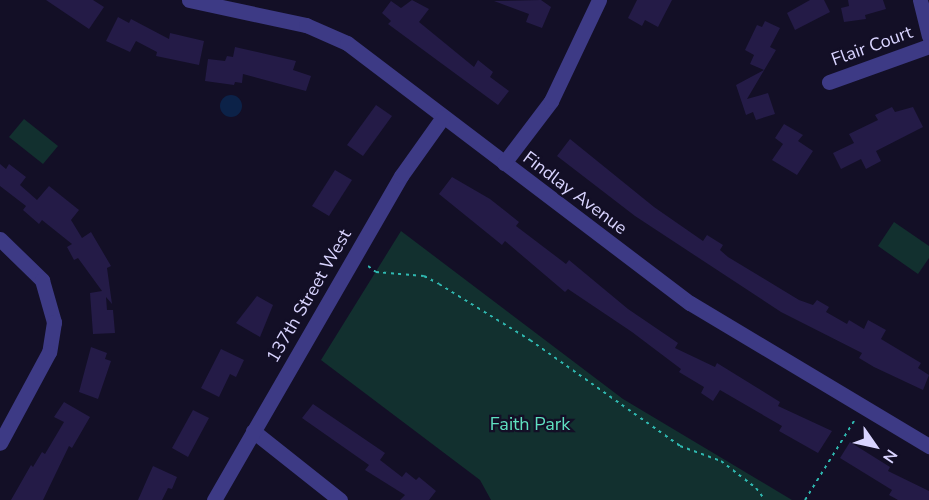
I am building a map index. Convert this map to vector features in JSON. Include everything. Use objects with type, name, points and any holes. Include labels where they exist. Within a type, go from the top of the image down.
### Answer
[{"type":"street","name":"Findlay Avenue","points":[[189,0],[321,30],[347,43],[690,303],[929,446]]},
{"type":"street","points":[[504,163],[551,101],[599,0]]},
{"type":"street","points":[[920,0],[929,36]]},
{"type":"street","name":"Flair Court","points":[[828,82],[929,46]]},
{"type":"street","name":"137th Street West","points":[[214,500],[400,176],[443,117]]},
{"type":"street","points":[[0,239],[42,280],[54,322],[49,352],[0,443]]},
{"type":"street","points":[[253,431],[340,500]]},
{"type":"path","points":[[368,266],[376,272],[424,276],[449,290],[537,346],[680,446],[721,461],[756,488],[765,500]]},
{"type":"path","points":[[805,500],[854,422]]},
{"type":"green space","points":[[24,119],[58,146],[43,164],[9,137]]},
{"type":"green space","points":[[894,222],[929,246],[929,258],[918,274],[878,246]]},
{"type":"green space","name":"Faith Park","points":[[401,231],[623,399],[792,500],[491,500],[480,480],[321,360]]},
{"type":"water","points":[[231,95],[239,98],[242,106],[239,114],[231,117],[223,114],[220,106],[223,98]]},
{"type":"building","points":[[46,0],[93,0],[104,7],[89,29]]},
{"type":"building","points":[[412,0],[429,9],[419,22],[474,67],[478,60],[493,72],[490,77],[509,91],[498,105],[388,24],[391,21],[382,13],[391,1],[401,8]]},
{"type":"building","points":[[541,0],[551,7],[542,28],[526,22],[529,14],[494,1]]},
{"type":"building","points":[[637,0],[672,0],[658,27],[645,20],[642,26],[628,18]]},
{"type":"building","points":[[810,0],[824,0],[830,12],[795,30],[787,13]]},
{"type":"building","points":[[848,0],[883,0],[886,9],[865,15],[866,19],[844,22],[841,8],[849,6]]},
{"type":"building","points":[[118,17],[129,23],[131,19],[169,39],[170,33],[204,41],[199,65],[156,56],[157,52],[136,41],[130,52],[106,41]]},
{"type":"building","points":[[765,21],[780,28],[770,47],[776,50],[747,99],[768,93],[775,114],[756,120],[753,112],[746,115],[736,85],[764,70],[750,64],[754,55],[745,50],[757,25],[762,27]]},
{"type":"building","points":[[235,47],[296,61],[293,70],[311,76],[306,91],[243,74],[242,83],[235,82],[234,85],[205,81],[208,59],[225,61],[227,56],[233,57]]},
{"type":"building","points":[[376,105],[392,116],[363,156],[347,145]]},
{"type":"building","points":[[892,107],[895,112],[913,107],[923,127],[876,151],[881,161],[866,169],[861,159],[841,169],[833,153],[854,143],[849,134],[878,120],[875,115]]},
{"type":"building","points":[[784,124],[803,135],[798,141],[813,151],[797,175],[772,160],[783,144],[775,138]]},
{"type":"building","points":[[570,139],[654,207],[703,241],[707,235],[723,245],[720,250],[728,257],[799,300],[813,305],[817,300],[829,307],[826,312],[847,324],[849,320],[864,329],[868,320],[886,330],[881,339],[921,363],[918,368],[929,375],[923,390],[874,367],[859,358],[862,353],[781,312],[635,216],[557,156]]},
{"type":"building","points":[[0,164],[6,169],[9,164],[26,177],[20,185],[37,200],[49,186],[79,210],[71,220],[82,238],[91,232],[111,266],[107,268],[112,304],[106,297],[107,310],[113,310],[115,333],[93,334],[90,293],[102,291],[78,258],[74,260],[67,247],[72,244],[42,220],[39,224],[23,210],[26,206],[0,186]]},
{"type":"building","points":[[335,170],[352,180],[329,216],[312,206]]},
{"type":"building","points":[[452,177],[490,199],[519,222],[516,226],[566,264],[569,260],[628,309],[678,343],[675,348],[715,367],[717,363],[780,402],[778,406],[832,431],[818,453],[779,431],[782,426],[720,390],[713,401],[701,393],[704,387],[679,372],[681,369],[632,332],[568,289],[565,292],[505,241],[502,245],[439,194]]},
{"type":"building","points":[[257,296],[273,305],[260,337],[236,323]]},
{"type":"building","points":[[91,347],[107,353],[105,359],[111,361],[98,399],[79,392]]},
{"type":"building","points":[[221,349],[244,360],[236,377],[230,374],[219,397],[201,388]]},
{"type":"building","points":[[64,402],[90,417],[72,448],[69,446],[43,500],[11,500],[31,465],[33,467],[42,452],[45,454],[64,422],[54,417]]},
{"type":"building","points":[[313,404],[385,453],[380,460],[402,477],[406,472],[416,480],[419,477],[436,491],[429,500],[400,500],[405,495],[365,470],[369,465],[302,418]]},
{"type":"building","points":[[193,410],[209,418],[188,457],[172,448]]},
{"type":"building","points":[[850,442],[890,467],[888,471],[929,491],[929,500],[898,500],[889,495],[892,490],[840,458]]},
{"type":"building","points":[[153,466],[177,477],[172,489],[168,488],[162,500],[138,500]]}]
